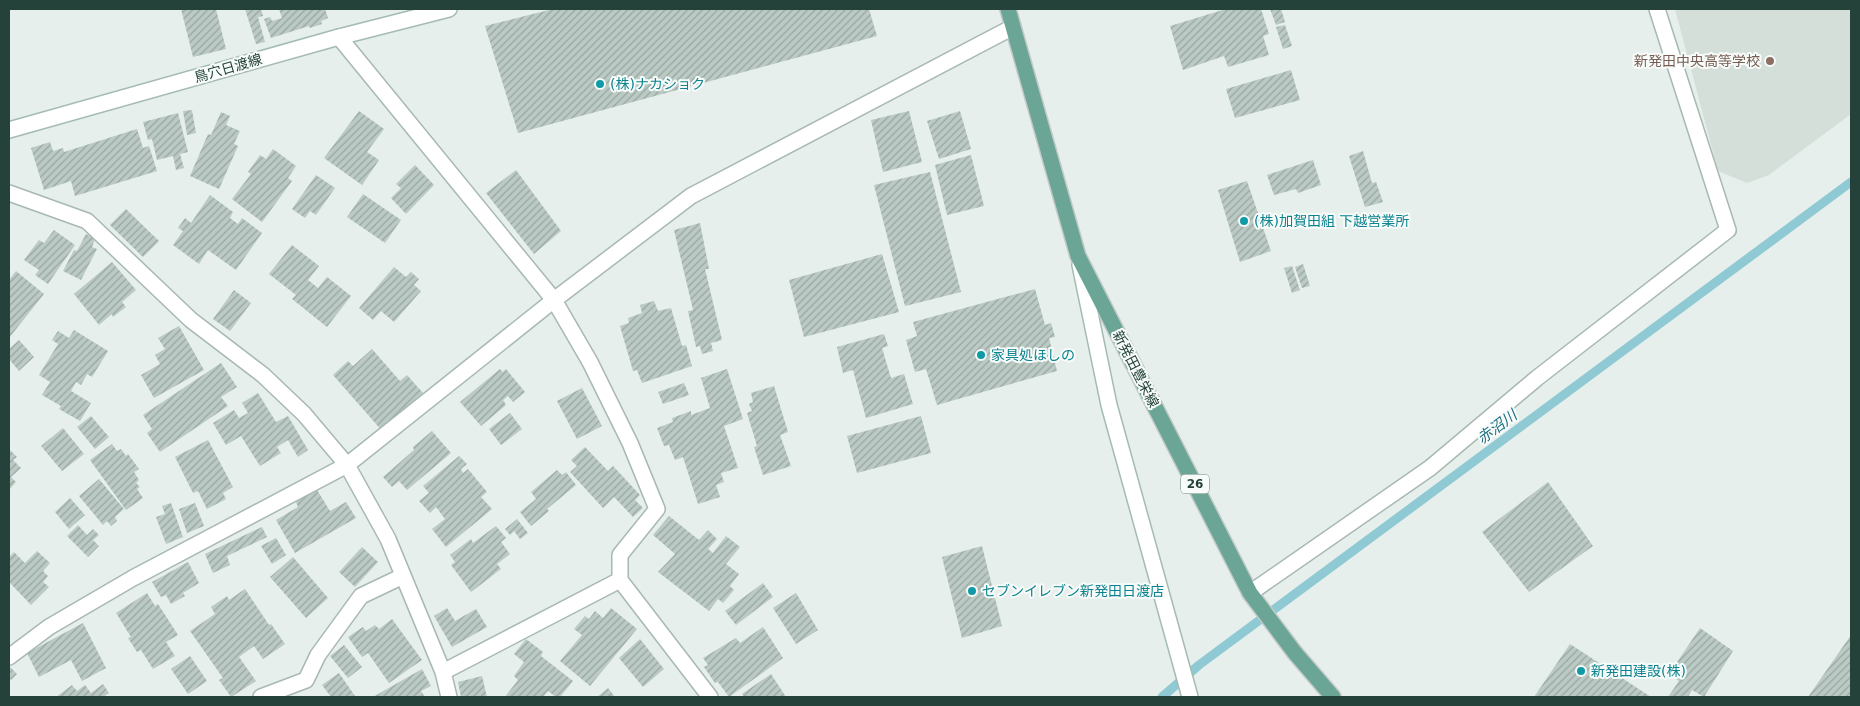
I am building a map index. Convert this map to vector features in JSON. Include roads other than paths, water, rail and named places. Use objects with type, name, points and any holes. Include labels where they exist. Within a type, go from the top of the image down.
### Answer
[{"type":"main road","name":"新発田豊栄線","points":[[1008,9],[1078,256],[1250,593],[1295,653],[1333,697]]},
{"type":"street","name":"鳥穴日渡線","points":[[9,130],[339,36],[449,9]]},
{"type":"street","points":[[1250,593],[1430,468],[1537,378],[1728,230],[1657,9]]},
{"type":"street","points":[[9,657],[49,627],[133,578],[346,465],[554,300],[691,196],[1013,27]]},
{"type":"street","points":[[339,36],[554,300],[590,362],[630,443],[657,509],[620,555],[620,580],[710,697]]},
{"type":"street","points":[[9,193],[87,221],[191,320],[263,375],[304,414],[346,465],[388,539],[443,672],[449,697]]},
{"type":"street","points":[[1078,256],[1109,405],[1190,697]]},
{"type":"street","points":[[261,697],[306,680],[318,655],[361,596],[403,576]]},
{"type":"street","points":[[443,672],[620,580]]},
{"type":"waterway","name":"赤沼川","points":[[1162,697],[1199,665],[1851,182]]},
{"type":"place","name":"新発田中央高等学校","points":[[1770,61]]},
{"type":"place","name":"(株)ナカショク","points":[[600,84]]},
{"type":"place","name":"(株)加賀田組 下越営業所","points":[[1244,221]]},
{"type":"place","name":"家具処ほしの","points":[[981,355]]},
{"type":"place","name":"セブンイレブン新発田日渡店","points":[[972,591]]},
{"type":"place","name":"新発田建設(株)","points":[[1581,671]]}]
